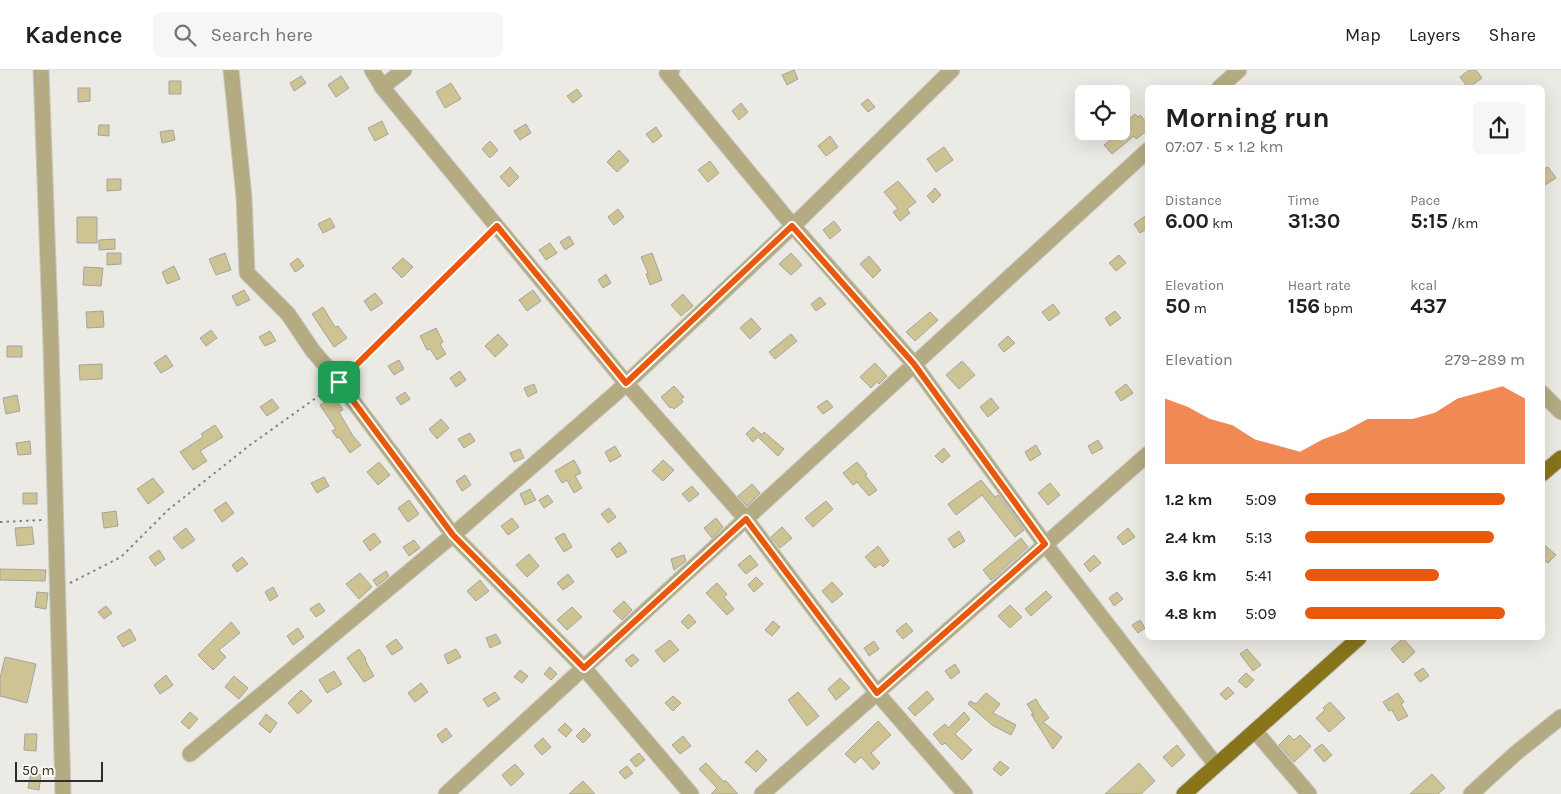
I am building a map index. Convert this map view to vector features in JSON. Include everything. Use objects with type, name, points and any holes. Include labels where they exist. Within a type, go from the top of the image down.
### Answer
[{"type":"main road","points":[[1545,471],[1561,458]]},
{"type":"main road","points":[[1184,794],[1357,640]]},
{"type":"street","points":[[41,70],[57,519],[63,794]]},
{"type":"street","points":[[231,70],[244,197],[247,273],[288,314],[313,351],[339,382],[453,535],[584,668],[691,794]]},
{"type":"street","points":[[372,70],[382,87],[626,383],[746,519],[877,693],[966,794]]},
{"type":"street","points":[[382,87],[404,70]]},
{"type":"street","points":[[672,70],[667,73],[792,226],[914,364],[1045,544],[1216,765]]},
{"type":"street","points":[[190,754],[453,535],[626,383],[792,226],[952,70]]},
{"type":"street","points":[[1222,85],[1239,70]]},
{"type":"street","points":[[446,794],[1145,153]]},
{"type":"street","points":[[1545,396],[1561,412]]},
{"type":"street","points":[[762,794],[1145,457]]},
{"type":"street","points":[[1470,794],[1516,753],[1561,718]]},
{"type":"street","points":[[1255,731],[1309,794]]},
{"type":"path","points":[[59,588],[121,557],[168,510],[250,445],[339,382],[497,226]]},
{"type":"path","points":[[0,522],[57,519]]},
{"type":"building","points":[[794,70],[798,79],[787,85],[782,75]]},
{"type":"building","points":[[1469,70],[1476,70],[1482,78],[1472,85],[1466,85],[1460,77]]},
{"type":"building","points":[[301,76],[306,83],[294,91],[290,83]]},
{"type":"building","points":[[341,76],[349,88],[336,97],[328,85]]},
{"type":"building","points":[[169,81],[181,81],[181,94],[169,94]]},
{"type":"building","points":[[451,83],[461,99],[445,108],[436,92]]},
{"type":"building","points":[[78,88],[90,88],[90,101],[78,102]]},
{"type":"building","points":[[577,89],[582,96],[573,103],[567,96]]},
{"type":"building","points":[[868,99],[875,107],[868,112],[861,104]]},
{"type":"building","points":[[741,103],[748,112],[739,120],[732,111]]},
{"type":"building","points":[[1135,114],[1138,117],[1140,115],[1145,121],[1145,132],[1136,139],[1134,136],[1130,139],[1130,118]]},
{"type":"building","points":[[382,121],[388,134],[375,141],[368,128]]},
{"type":"building","points":[[526,124],[531,133],[520,140],[514,131]]},
{"type":"building","points":[[99,125],[109,125],[109,136],[98,135]]},
{"type":"building","points":[[656,127],[662,136],[653,143],[646,134]]},
{"type":"building","points":[[173,130],[175,140],[162,143],[160,132]]},
{"type":"building","points":[[830,136],[838,147],[826,156],[818,146]]},
{"type":"building","points":[[1110,140],[1129,140],[1112,154],[1104,145]]},
{"type":"building","points":[[490,141],[498,150],[490,158],[482,149]]},
{"type":"building","points":[[944,147],[953,160],[936,172],[927,159]]},
{"type":"building","points":[[619,150],[629,161],[617,172],[607,162]]},
{"type":"building","points":[[710,161],[719,173],[708,182],[698,170]]},
{"type":"building","points":[[510,167],[519,177],[509,187],[500,177]]},
{"type":"building","points":[[1548,167],[1556,178],[1545,185],[1545,168]]},
{"type":"building","points":[[107,179],[121,179],[121,190],[107,191]]},
{"type":"building","points":[[898,181],[916,202],[907,209],[910,213],[900,221],[893,212],[898,209],[884,192]]},
{"type":"building","points":[[935,188],[941,195],[933,203],[927,196]]},
{"type":"building","points":[[618,209],[624,217],[614,225],[608,217]]},
{"type":"building","points":[[1145,216],[1145,230],[1140,233],[1134,224]]},
{"type":"building","points":[[77,217],[97,217],[97,243],[77,243]]},
{"type":"building","points":[[330,218],[335,227],[323,233],[318,224]]},
{"type":"building","points":[[834,221],[841,230],[830,239],[823,230]]},
{"type":"building","points":[[569,236],[574,244],[565,250],[560,242]]},
{"type":"building","points":[[115,239],[115,249],[99,250],[99,240]]},
{"type":"building","points":[[550,243],[557,253],[546,260],[539,250]]},
{"type":"building","points":[[107,253],[121,253],[121,264],[107,265]]},
{"type":"building","points":[[225,253],[231,270],[216,275],[209,259]]},
{"type":"building","points":[[652,253],[662,280],[650,285],[646,274],[648,273],[641,257]]},
{"type":"building","points":[[791,253],[802,265],[791,275],[779,264]]},
{"type":"building","points":[[1119,255],[1126,263],[1116,271],[1109,263]]},
{"type":"building","points":[[869,256],[881,270],[873,278],[860,264]]},
{"type":"building","points":[[298,258],[304,266],[295,272],[290,264]]},
{"type":"building","points":[[403,258],[413,267],[402,278],[392,268]]},
{"type":"building","points":[[174,266],[180,279],[167,284],[162,272]]},
{"type":"building","points":[[84,267],[103,268],[101,286],[83,285]]},
{"type":"building","points":[[606,274],[611,283],[603,288],[598,280]]},
{"type":"building","points":[[244,290],[250,300],[237,306],[232,296]]},
{"type":"building","points":[[533,290],[541,301],[527,311],[519,300]]},
{"type":"building","points":[[375,293],[383,303],[371,311],[364,301]]},
{"type":"building","points":[[683,294],[693,306],[681,316],[671,305]]},
{"type":"building","points":[[820,297],[826,304],[816,311],[811,304]]},
{"type":"building","points":[[1053,304],[1060,313],[1049,321],[1042,312]]},
{"type":"building","points":[[323,307],[335,327],[338,326],[347,338],[334,347],[312,314]]},
{"type":"building","points":[[103,311],[104,327],[87,328],[86,312]]},
{"type":"building","points":[[1115,311],[1121,318],[1110,326],[1105,318]]},
{"type":"building","points":[[930,312],[938,320],[915,341],[906,332]]},
{"type":"building","points":[[751,318],[761,329],[750,339],[740,328]]},
{"type":"building","points":[[436,328],[443,342],[440,344],[446,354],[437,360],[430,349],[427,350],[420,336]]},
{"type":"building","points":[[211,330],[217,338],[206,346],[200,338]]},
{"type":"building","points":[[270,331],[276,341],[265,346],[259,337]]},
{"type":"building","points":[[498,334],[508,345],[495,357],[485,346]]},
{"type":"building","points":[[791,334],[797,341],[775,359],[769,352]]},
{"type":"building","points":[[1008,336],[1015,343],[1004,352],[998,345]]},
{"type":"building","points":[[7,346],[22,346],[22,357],[7,357]]},
{"type":"building","points":[[166,355],[173,366],[161,373],[154,363]]},
{"type":"building","points":[[399,360],[404,369],[394,375],[388,366]]},
{"type":"building","points":[[962,361],[975,375],[959,389],[946,375]]},
{"type":"building","points":[[875,363],[887,376],[879,384],[877,382],[871,388],[860,377]]},
{"type":"building","points":[[102,364],[102,379],[80,380],[79,365]]},
{"type":"building","points":[[460,371],[466,380],[456,387],[450,378]]},
{"type":"building","points":[[534,384],[537,392],[528,397],[524,388]]},
{"type":"building","points":[[1126,384],[1133,393],[1121,401],[1115,392]]},
{"type":"building","points":[[674,386],[684,397],[681,399],[683,402],[674,409],[670,408],[661,397]]},
{"type":"building","points":[[405,392],[410,399],[401,405],[396,398]]},
{"type":"building","points":[[17,395],[20,411],[6,414],[3,398]]},
{"type":"building","points":[[334,396],[343,410],[339,412],[353,436],[361,445],[350,453],[339,437],[337,438],[332,431],[336,429],[320,405]]},
{"type":"building","points":[[991,398],[999,408],[988,417],[980,407]]},
{"type":"building","points":[[272,399],[279,408],[267,416],[260,407]]},
{"type":"building","points":[[827,400],[833,407],[823,414],[817,407]]},
{"type":"building","points":[[441,419],[449,428],[437,439],[429,429]]},
{"type":"building","points":[[215,425],[223,437],[200,451],[207,461],[193,470],[180,452],[203,437],[201,434]]},
{"type":"building","points":[[753,427],[761,434],[753,442],[746,434]]},
{"type":"building","points":[[764,432],[784,449],[778,456],[759,438]]},
{"type":"building","points":[[470,433],[475,441],[464,448],[458,439]]},
{"type":"building","points":[[1098,440],[1103,448],[1092,454],[1088,446]]},
{"type":"building","points":[[30,441],[31,454],[18,455],[16,443]]},
{"type":"building","points":[[1036,445],[1041,454],[1030,461],[1025,452]]},
{"type":"building","points":[[615,446],[621,456],[610,462],[605,452]]},
{"type":"building","points":[[944,448],[950,456],[942,463],[935,456]]},
{"type":"building","points":[[520,449],[524,458],[514,462],[510,453]]},
{"type":"building","points":[[574,460],[581,473],[575,476],[582,488],[574,493],[567,480],[562,483],[555,471]]},
{"type":"building","points":[[663,460],[674,470],[663,481],[652,471]]},
{"type":"building","points":[[379,462],[390,475],[378,485],[367,472]]},
{"type":"building","points":[[857,462],[877,490],[869,496],[857,482],[853,485],[843,473]]},
{"type":"building","points":[[465,475],[471,485],[462,491],[456,481]]},
{"type":"building","points":[[324,477],[329,486],[317,493],[311,483]]},
{"type":"building","points":[[153,478],[164,492],[148,504],[137,489]]},
{"type":"building","points":[[981,480],[995,497],[998,495],[1024,530],[1015,537],[982,495],[956,515],[948,504]]},
{"type":"building","points":[[1050,483],[1060,495],[1048,505],[1038,493]]},
{"type":"building","points":[[752,484],[760,493],[747,506],[738,496]]},
{"type":"building","points":[[692,486],[699,494],[689,502],[682,494]]},
{"type":"building","points":[[530,489],[536,500],[525,505],[520,494]]},
{"type":"building","points":[[23,493],[37,493],[37,504],[23,504]]},
{"type":"building","points":[[548,495],[553,502],[544,508],[539,500]]},
{"type":"building","points":[[409,500],[419,514],[408,522],[398,508]]},
{"type":"building","points":[[826,501],[833,509],[813,527],[805,518]]},
{"type":"building","points":[[226,502],[234,513],[222,522],[214,510]]},
{"type":"building","points":[[609,508],[616,517],[608,523],[601,514]]},
{"type":"building","points":[[116,511],[118,526],[104,528],[102,513]]},
{"type":"building","points":[[512,518],[519,527],[508,535],[501,526]]},
{"type":"building","points":[[716,518],[723,527],[712,538],[704,528]]},
{"type":"building","points":[[32,527],[34,544],[17,546],[15,528]]},
{"type":"building","points":[[782,527],[792,538],[780,548],[771,537]]},
{"type":"building","points":[[186,528],[195,540],[182,549],[173,538]]},
{"type":"building","points":[[1128,528],[1135,537],[1123,545],[1117,537]]},
{"type":"building","points":[[959,531],[965,541],[954,548],[948,539]]},
{"type":"building","points":[[374,533],[381,542],[370,551],[363,541]]},
{"type":"building","points":[[564,533],[572,547],[564,552],[555,538]]},
{"type":"building","points":[[1021,538],[1028,547],[991,580],[983,570]]},
{"type":"building","points":[[414,540],[420,548],[409,556],[403,547]]},
{"type":"building","points":[[620,542],[627,552],[617,558],[611,549]]},
{"type":"building","points":[[878,546],[889,561],[883,567],[880,564],[875,568],[865,557]]},
{"type":"building","points":[[1545,546],[1556,555],[1548,563],[1545,561]]},
{"type":"building","points":[[159,550],[165,559],[155,566],[149,557]]},
{"type":"building","points":[[529,554],[539,566],[527,577],[516,565]]},
{"type":"building","points":[[684,555],[686,561],[674,570],[671,559]]},
{"type":"building","points":[[750,555],[758,565],[746,574],[738,565]]},
{"type":"building","points":[[1094,555],[1101,563],[1090,572],[1084,564]]},
{"type":"building","points":[[242,557],[248,564],[237,572],[232,565]]},
{"type":"building","points":[[0,569],[46,570],[45,581],[0,580]]},
{"type":"building","points":[[386,571],[389,576],[377,586],[373,580]]},
{"type":"building","points":[[360,573],[372,587],[359,599],[346,584]]},
{"type":"building","points":[[568,574],[574,582],[563,590],[557,583]]},
{"type":"building","points":[[756,577],[763,584],[754,592],[748,585]]},
{"type":"building","points":[[480,580],[489,591],[476,601],[467,591]]},
{"type":"building","points":[[832,582],[843,594],[832,603],[822,591]]},
{"type":"building","points":[[717,583],[727,594],[724,597],[734,609],[727,615],[706,593]]},
{"type":"building","points":[[273,587],[278,596],[270,601],[265,592]]},
{"type":"building","points":[[1046,591],[1052,597],[1031,616],[1025,609]]},
{"type":"building","points":[[37,592],[48,593],[46,609],[35,607]]},
{"type":"building","points":[[1117,592],[1123,599],[1114,606],[1109,598]]},
{"type":"building","points":[[624,601],[632,610],[622,620],[613,611]]},
{"type":"building","points":[[319,603],[325,611],[316,617],[310,609]]},
{"type":"building","points":[[1010,605],[1022,617],[1010,628],[998,616]]},
{"type":"building","points":[[106,606],[112,613],[104,619],[98,612]]},
{"type":"building","points":[[572,607],[582,617],[567,630],[557,620]]},
{"type":"building","points":[[689,614],[696,622],[688,629],[681,622]]},
{"type":"building","points":[[1140,620],[1145,628],[1138,633],[1132,625]]},
{"type":"building","points":[[773,621],[780,627],[772,636],[765,630]]},
{"type":"building","points":[[231,622],[240,633],[219,650],[226,657],[213,670],[198,655]]},
{"type":"building","points":[[906,623],[913,631],[903,639],[896,631]]},
{"type":"building","points":[[298,628],[304,637],[293,645],[287,636]]},
{"type":"building","points":[[130,629],[136,640],[123,647],[117,637]]},
{"type":"building","points":[[496,634],[501,643],[490,648],[486,638]]},
{"type":"building","points":[[396,639],[403,648],[392,655],[386,646]]},
{"type":"building","points":[[670,640],[679,650],[664,662],[655,651]]},
{"type":"building","points":[[1401,640],[1405,640],[1415,652],[1403,663],[1391,649]]},
{"type":"building","points":[[874,641],[879,649],[869,656],[864,648]]},
{"type":"building","points":[[359,649],[374,676],[364,682],[347,658]]},
{"type":"building","points":[[456,649],[461,657],[448,664],[444,655]]},
{"type":"building","points":[[1247,649],[1261,665],[1253,671],[1240,654]]},
{"type":"building","points":[[633,654],[639,660],[631,667],[625,660]]},
{"type":"building","points":[[5,657],[36,664],[27,703],[0,696],[0,678]]},
{"type":"building","points":[[955,664],[960,672],[951,679],[945,671]]},
{"type":"building","points":[[550,667],[557,674],[551,680],[544,674]]},
{"type":"building","points":[[1423,668],[1429,676],[1420,682],[1414,674]]},
{"type":"building","points":[[520,670],[528,676],[522,683],[514,677]]},
{"type":"building","points":[[334,671],[342,684],[327,693],[319,680]]},
{"type":"building","points":[[1246,673],[1254,680],[1246,688],[1238,681]]},
{"type":"building","points":[[166,675],[173,685],[160,694],[154,685]]},
{"type":"building","points":[[234,676],[248,688],[239,699],[225,687]]},
{"type":"building","points":[[840,678],[850,688],[836,700],[828,689]]},
{"type":"building","points":[[421,683],[428,692],[415,702],[408,693]]},
{"type":"building","points":[[1228,687],[1234,693],[1226,700],[1220,694]]},
{"type":"building","points":[[301,690],[312,701],[298,714],[288,703]]},
{"type":"building","points":[[927,691],[934,699],[915,716],[908,708]]},
{"type":"building","points":[[495,692],[500,699],[488,707],[483,699]]},
{"type":"building","points":[[798,692],[819,716],[807,726],[788,700]]},
{"type":"building","points":[[986,693],[1000,704],[993,713],[1016,725],[1011,735],[992,725],[968,704],[970,701],[976,704]]},
{"type":"building","points":[[1398,693],[1404,702],[1401,704],[1408,716],[1398,721],[1392,710],[1389,711],[1383,702]]},
{"type":"building","points":[[673,696],[681,703],[673,711],[665,703]]},
{"type":"building","points":[[1036,699],[1049,718],[1043,722],[1062,737],[1053,749],[1031,714],[1034,715],[1027,704]]},
{"type":"building","points":[[1330,702],[1345,718],[1329,732],[1316,718],[1325,710],[1323,708]]},
{"type":"building","points":[[190,712],[198,719],[189,729],[181,722]]},
{"type":"building","points":[[964,712],[970,719],[955,734],[972,750],[962,760],[945,743],[942,745],[933,734],[945,724],[948,728]]},
{"type":"building","points":[[266,714],[277,723],[270,733],[259,724]]},
{"type":"building","points":[[878,721],[891,735],[871,753],[880,763],[873,770],[861,757],[855,763],[845,754]]},
{"type":"building","points":[[565,723],[572,730],[566,737],[558,730]]},
{"type":"building","points":[[446,728],[452,736],[442,743],[437,735]]},
{"type":"building","points":[[584,728],[591,735],[583,743],[576,736]]},
{"type":"building","points":[[25,734],[37,734],[36,751],[24,750]]},
{"type":"building","points":[[1289,735],[1294,740],[1300,735],[1311,746],[1294,762],[1279,745]]},
{"type":"building","points":[[683,736],[691,746],[680,754],[672,745]]},
{"type":"building","points":[[543,738],[551,747],[542,755],[534,746]]},
{"type":"building","points":[[1322,744],[1332,755],[1324,762],[1314,750]]},
{"type":"building","points":[[1177,745],[1185,755],[1172,767],[1163,757]]},
{"type":"building","points":[[757,750],[767,760],[756,772],[745,762]]},
{"type":"building","points":[[639,753],[645,760],[636,767],[630,760]]},
{"type":"building","points":[[1000,761],[1009,768],[1001,776],[993,769]]},
{"type":"building","points":[[706,763],[738,794],[711,794],[717,788],[699,769]]},
{"type":"building","points":[[1139,763],[1155,781],[1141,794],[1105,794]]},
{"type":"building","points":[[515,764],[524,774],[511,786],[502,775]]},
{"type":"building","points":[[627,766],[633,773],[625,779],[619,772]]},
{"type":"building","points":[[31,773],[41,775],[39,790],[28,788]]},
{"type":"building","points":[[1432,774],[1445,788],[1438,794],[1410,794]]},
{"type":"building","points":[[583,781],[595,794],[569,794]]},
{"type":"route","points":[[497,226],[626,383],[792,226],[914,364],[1045,544],[877,693],[746,519],[584,668],[453,535],[339,382],[497,226]]}]
